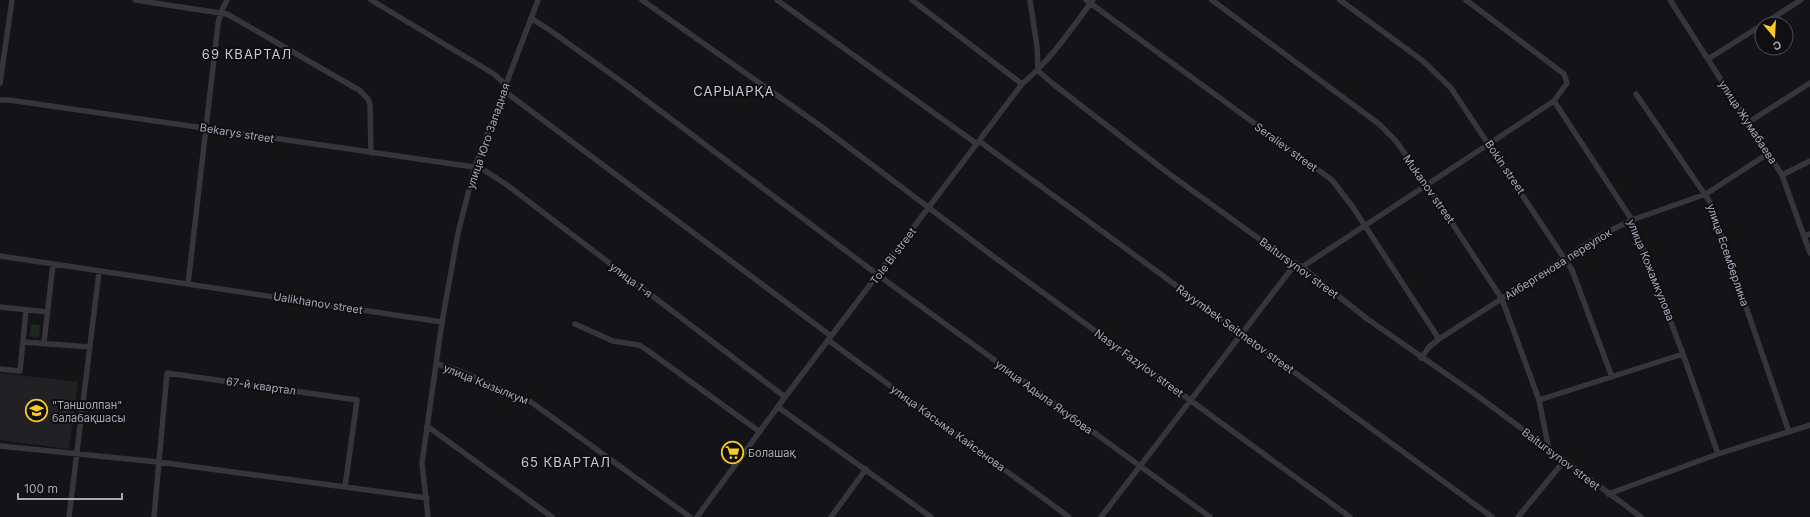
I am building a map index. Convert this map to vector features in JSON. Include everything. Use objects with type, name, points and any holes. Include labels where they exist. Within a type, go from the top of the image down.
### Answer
[{"type":"street","points":[[0,83],[12,0]]},
{"type":"street","points":[[134,0],[221,12],[268,37],[364,95],[368,99],[371,113],[371,153]]},
{"type":"street","points":[[188,284],[221,12],[227,0]]},
{"type":"street","name":"улица Касыма Кайсенова","points":[[371,0],[494,74],[504,87],[830,338],[1068,517]]},
{"type":"street","name":"улица Юго Западная","points":[[442,322],[458,233],[475,166],[538,0]]},
{"type":"street","name":"Nasyr Fazylov street","points":[[642,0],[822,127],[929,208],[1350,517]]},
{"type":"street","name":"Rayymbek Seitmetov street","points":[[777,0],[978,142],[1492,517]]},
{"type":"street","points":[[912,0],[1022,84]]},
{"type":"street","points":[[1030,0],[1037,47],[1038,71]]},
{"type":"street","name":"Mukanov street","points":[[1212,0],[1380,124],[1396,141],[1427,185],[1502,299],[1539,400],[1549,450]]},
{"type":"street","name":"Bokin street","points":[[1340,0],[1422,61],[1441,77],[1451,88],[1490,144],[1572,270],[1612,377]]},
{"type":"street","points":[[1302,267],[1554,101],[1567,83],[1564,74],[1466,0]]},
{"type":"street","name":"улица Жумабаева","points":[[1670,0],[1782,175],[1807,235],[1810,253]]},
{"type":"street","points":[[1775,16],[1801,0]]},
{"type":"street","name":"Tole Bi street","points":[[697,517],[785,397],[1022,84],[1038,71],[1060,46],[1090,1]]},
{"type":"street","name":"Seraliev street","points":[[1090,1],[1332,180],[1352,206],[1439,339]]},
{"type":"street","name":"улица Адыла Якубова","points":[[531,18],[552,31],[622,82],[878,275],[1210,517]]},
{"type":"street","points":[[1708,59],[1754,29]]},
{"type":"street","name":"Baitursynov street","points":[[1038,71],[1168,173],[1302,267],[1366,318],[1421,358],[1475,394],[1641,517]]},
{"type":"street","points":[[1749,122],[1810,83]]},
{"type":"street","name":"улица Есемберлина","points":[[1636,94],[1706,194],[1714,212],[1789,432]]},
{"type":"street","name":"Bekarys street","points":[[0,100],[9,100],[206,128],[371,153],[475,166]]},
{"type":"street","name":"улица Кожамкулова","points":[[1554,101],[1632,220],[1683,354],[1718,454]]},
{"type":"street","name":"Айбергенова переулок","points":[[1421,358],[1429,347],[1439,339],[1599,236],[1632,220],[1706,194],[1769,153]]},
{"type":"street","points":[[1782,175],[1810,161]]},
{"type":"street","name":"улица 1-я","points":[[475,166],[481,168],[507,185],[785,397]]},
{"type":"street","name":"Ualikhanov street","points":[[0,256],[99,272],[442,322]]},
{"type":"street","points":[[1101,517],[1296,263]]},
{"type":"street","points":[[44,343],[53,264]]},
{"type":"street","points":[[69,517],[99,272]]},
{"type":"street","points":[[0,307],[47,312]]},
{"type":"street","points":[[0,369],[20,371],[26,310]]},
{"type":"street","points":[[428,517],[422,463],[442,322]]},
{"type":"street","points":[[575,324],[612,342],[639,345],[760,432]]},
{"type":"street","points":[[23,342],[90,347]]},
{"type":"street","points":[[1539,400],[1683,354]]},
{"type":"street","name":"улица Кызылкум","points":[[437,364],[457,370],[531,402],[690,517]]},
{"type":"street","name":"67-й квартал","points":[[158,462],[167,373],[357,400],[345,487]]},
{"type":"street","points":[[778,407],[931,517]]},
{"type":"street","points":[[1608,494],[1718,454],[1810,425]]},
{"type":"street","points":[[428,426],[552,517]]},
{"type":"street","points":[[0,446],[158,462],[427,498]]},
{"type":"street","points":[[1518,517],[1564,461]]},
{"type":"street","points":[[154,517],[159,470],[158,462]]},
{"type":"street","points":[[831,517],[866,469]]},
{"type":"shaded area","points":[[31,324],[40,325],[39,338],[30,337]]},
{"type":"shaded area","name":"\"Таншолпан\" балабақшасы","points":[[0,373],[78,382],[69,449],[0,440]]},
{"type":"place","name":"\"Таншолпан\" балабақшасы","points":[[37,411]]},
{"type":"place","name":"Болашақ","points":[[733,453]]},
{"type":"district","name":"69 КВАРТАЛ","points":[[247,54]]},
{"type":"district","name":"САРЫАРҚА","points":[[734,91]]},
{"type":"district","name":"65 КВАРТАЛ","points":[[566,462]]}]
